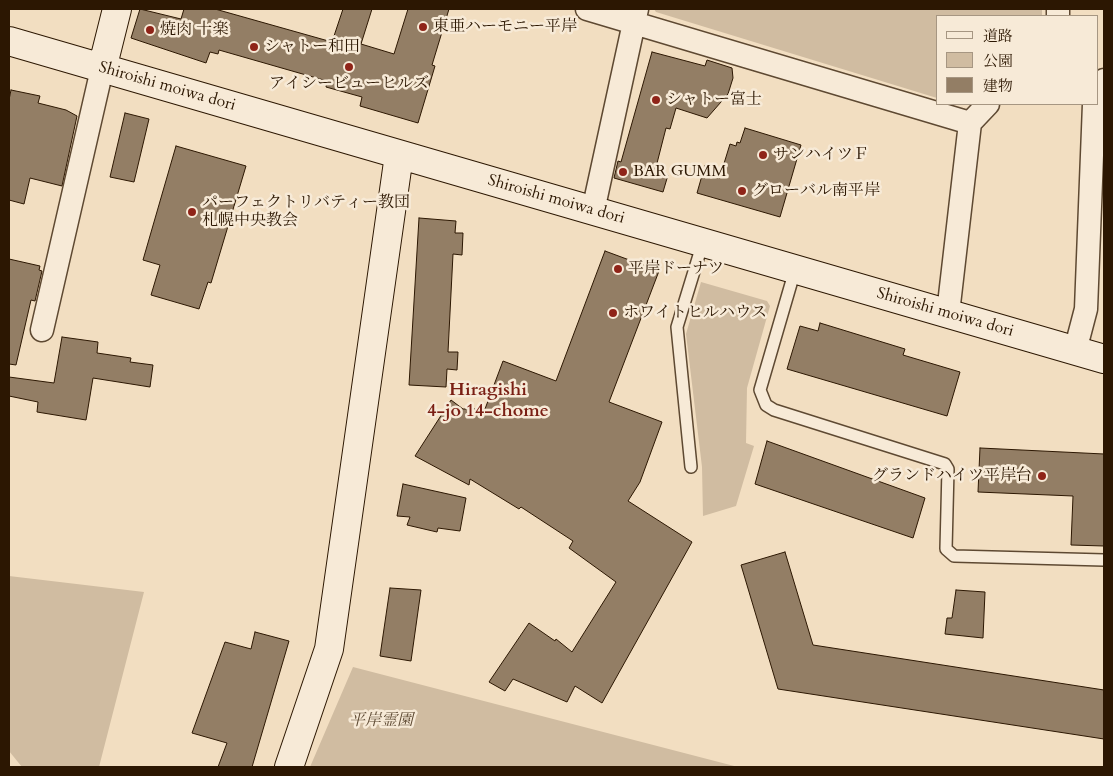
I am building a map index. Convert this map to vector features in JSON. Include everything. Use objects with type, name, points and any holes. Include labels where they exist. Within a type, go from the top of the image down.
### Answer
[{"type":"main road","points":[[102,69],[117,9]]},
{"type":"main road","name":"Shiroishi moiwa dori","points":[[9,41],[1104,359]]},
{"type":"main road","points":[[289,767],[330,649],[399,155]]},
{"type":"street","points":[[587,9],[636,16],[970,123]]},
{"type":"street","points":[[593,211],[636,16]]},
{"type":"street","points":[[42,330],[102,69]]},
{"type":"street","points":[[1098,93],[1104,80]]},
{"type":"street","points":[[948,314],[970,123],[987,105]]},
{"type":"street","points":[[1075,351],[1086,309],[1094,105]]},
{"type":"lane","points":[[691,467],[677,327],[703,242]]},
{"type":"lane","points":[[795,270],[760,390],[766,405],[774,410],[945,464],[948,469],[946,549],[954,556],[1104,560]]},
{"type":"green space","points":[[654,9],[1042,9],[1042,15],[936,15],[936,98],[656,12]]},
{"type":"green space","points":[[701,282],[767,301],[770,306],[747,388],[746,443],[754,446],[736,506],[703,516],[702,467],[686,334]]},
{"type":"green space","points":[[9,576],[144,592],[99,767],[22,767],[9,751]]},
{"type":"green space","name":"平岸霊園","points":[[353,667],[738,767],[310,767]]},
{"type":"building","points":[[140,9],[181,19],[184,9],[215,9],[332,42],[343,9],[372,9],[361,44],[394,54],[408,9],[449,9],[432,65],[435,66],[418,123],[360,106],[362,97],[326,87],[327,81],[219,50],[218,54],[210,52],[206,63],[131,38]]},
{"type":"building","points":[[652,52],[705,66],[707,60],[732,68],[733,78],[728,94],[707,118],[676,108],[670,129],[666,128],[655,171],[668,175],[663,192],[614,178],[618,161],[621,162]]},
{"type":"building","points":[[11,90],[40,96],[38,103],[66,110],[77,116],[62,186],[30,178],[24,204],[9,200],[9,100]]},
{"type":"building","points":[[125,113],[149,119],[134,182],[110,177]]},
{"type":"building","points":[[745,128],[801,145],[780,217],[697,193],[705,165],[722,170],[730,144],[736,146],[737,142],[740,143]]},
{"type":"building","points":[[176,146],[246,166],[211,283],[208,282],[199,309],[151,295],[160,265],[143,260]]},
{"type":"building","points":[[419,218],[456,221],[455,233],[463,233],[462,255],[453,254],[448,352],[458,352],[457,370],[447,369],[446,387],[409,385]]},
{"type":"building","points":[[605,251],[659,271],[609,402],[662,422],[640,482],[628,501],[692,542],[602,703],[575,686],[567,702],[513,679],[505,691],[489,682],[529,623],[555,641],[556,639],[572,652],[616,582],[569,548],[573,541],[521,507],[519,509],[470,479],[469,485],[415,456],[451,400],[463,409],[485,409],[503,361],[556,381]]},
{"type":"building","points":[[9,259],[40,266],[39,270],[42,271],[35,301],[31,300],[16,365],[9,364]]},
{"type":"building","points":[[820,323],[905,349],[903,355],[960,372],[947,416],[787,369],[800,326],[818,331]]},
{"type":"building","points":[[62,337],[98,342],[97,353],[131,358],[130,362],[153,365],[150,387],[93,378],[86,420],[37,412],[38,402],[9,396],[9,377],[54,383]]},
{"type":"building","points":[[767,441],[925,498],[913,538],[755,484]]},
{"type":"building","name":"グランドハイツ平岸台","points":[[980,448],[1104,454],[1104,546],[1071,545],[1073,496],[978,492]]},
{"type":"building","points":[[403,484],[466,498],[460,531],[438,528],[437,532],[407,525],[410,517],[397,516]]},
{"type":"building","points":[[785,552],[813,645],[1104,690],[1104,739],[778,689],[741,565]]},
{"type":"building","points":[[390,588],[421,590],[411,661],[380,656]]},
{"type":"building","points":[[956,590],[985,592],[983,638],[945,634],[947,618],[952,618]]},
{"type":"building","points":[[255,632],[289,641],[252,767],[218,767],[227,743],[192,733],[225,642],[251,649]]},
{"type":"place","name":"東亜ハーモニー平岸","points":[[423,27]]},
{"type":"place","name":"焼肉 十楽","points":[[150,30]]},
{"type":"place","name":"シャトー和田","points":[[254,47]]},
{"type":"place","name":"アイシービューヒルズ","points":[[349,67]]},
{"type":"place","name":"シャトー富士","points":[[656,100]]},
{"type":"place","name":"サンハイツＦ","points":[[763,155]]},
{"type":"place","name":"BAR GUMM","points":[[623,172]]},
{"type":"place","name":"グローバル南平岸","points":[[742,191]]},
{"type":"place","name":"パーフェクトリバティー教団 札幌中央教会","points":[[192,212]]},
{"type":"place","name":"平岸ドーナツ","points":[[618,269]]},
{"type":"place","name":"ホワイトヒルハウス","points":[[613,313]]},
{"type":"place","name":"グランドハイツ平岸台","points":[[1042,476]]},
{"type":"district","name":"Hiragishi 4-jo 14-chome","points":[[488,401]]}]
